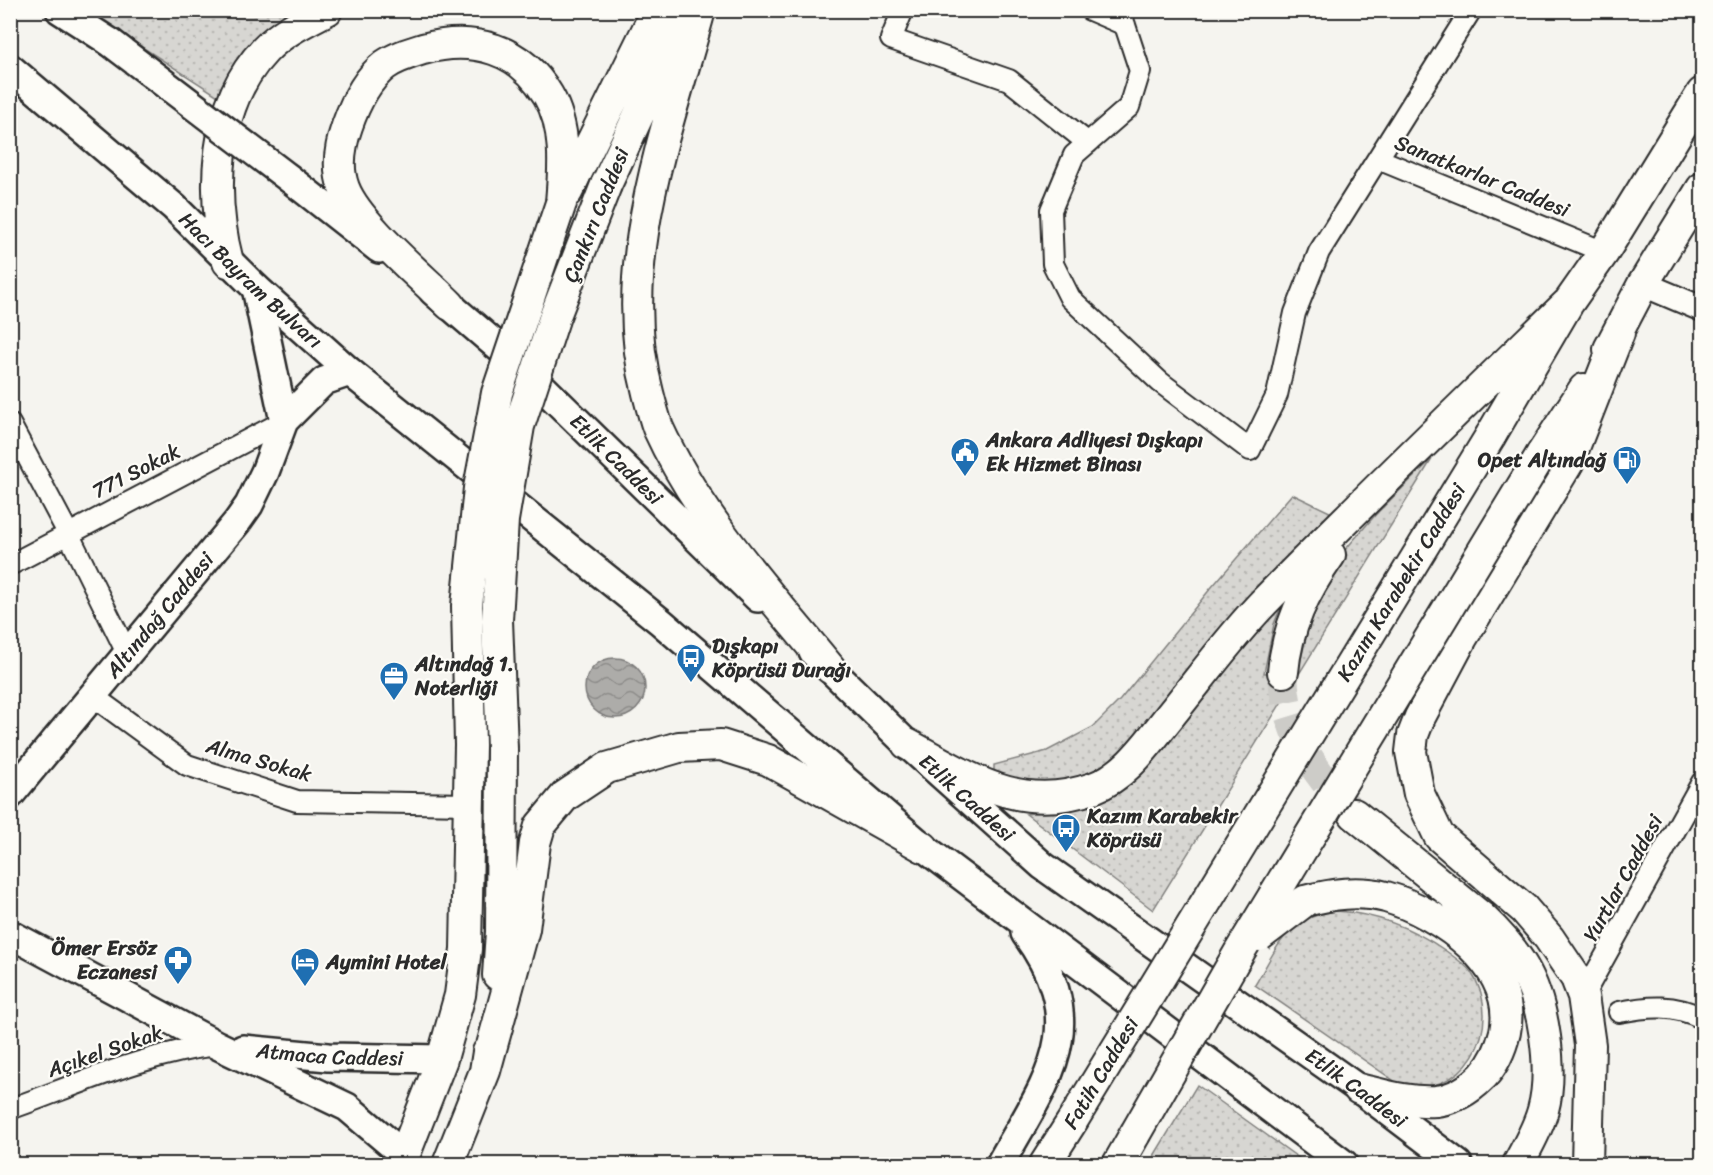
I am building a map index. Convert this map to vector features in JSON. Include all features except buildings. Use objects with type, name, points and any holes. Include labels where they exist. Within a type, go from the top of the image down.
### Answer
[{"type":"main road","points":[[60,10],[110,42],[450,305]]},
{"type":"main road","points":[[228,262],[220,232],[217,190],[230,108],[244,76],[266,49],[301,23],[327,10]]},
{"type":"main road","name":"Çankırı Caddesi","points":[[403,1160],[442,1059],[460,995],[466,949],[470,745],[467,606],[479,488],[497,393],[561,202],[657,10]]},
{"type":"main road","name":"Çankırı Caddesi","points":[[485,1071],[496,995],[501,932],[502,749],[498,609],[503,520],[519,426],[555,316],[606,185],[687,10]]},
{"type":"main road","points":[[700,10],[661,153],[641,245],[636,316],[643,374],[657,426],[709,518],[830,668]]},
{"type":"main road","points":[[450,305],[354,210],[343,187],[338,162],[353,107],[365,86],[386,65],[408,54],[440,45],[489,46],[511,55],[532,72],[549,97],[559,128],[564,161],[561,202]]},
{"type":"main road","name":"Hacı Bayram Bulvarı","points":[[10,68],[174,207],[228,262],[350,372],[662,622],[923,847]]},
{"type":"main road","name":"Kazım Karabekir Caddesi","points":[[1157,981],[1491,435],[1569,302],[1604,252],[1702,93]]},
{"type":"main road","points":[[1118,1164],[1240,951],[1541,455],[1618,333],[1643,284],[1702,188]]},
{"type":"main road","points":[[256,288],[284,421]]},
{"type":"main road","points":[[907,744],[987,787],[1019,796],[1069,795],[1095,787],[1117,776],[1149,742],[1262,604],[1569,302]]},
{"type":"main road","name":"Etlik Caddesi","points":[[450,305],[525,370],[907,744],[1043,866],[1359,1089],[1458,1164]]},
{"type":"main road","points":[[1587,1164],[1590,1045],[1584,996],[1576,978],[1539,925],[1505,892],[1439,836],[1419,794],[1411,752],[1413,735],[1420,717],[1462,638],[1568,463],[1618,333]]},
{"type":"main road","name":"Altındağ Caddesi","points":[[10,795],[94,697],[249,505],[284,421],[324,381],[350,372]]},
{"type":"main road","points":[[1283,672],[1292,624],[1314,577],[1400,469]]},
{"type":"main road","points":[[448,1164],[485,1071],[524,929],[535,843],[540,826],[565,796],[607,768],[679,747],[721,745],[768,760],[923,847],[1344,1164]]},
{"type":"main road","points":[[1354,814],[1481,917],[1497,932],[1523,967],[1540,1019],[1548,1076],[1543,1110],[1524,1154]]},
{"type":"main road","points":[[1240,951],[1284,914],[1305,901],[1354,893],[1384,897],[1426,914],[1464,941],[1483,958],[1496,976],[1503,993],[1508,1017],[1502,1044],[1492,1066],[1475,1084],[1456,1096],[1435,1101],[1402,1099],[1359,1089]]},
{"type":"main road","points":[[1000,1164],[1052,1067],[1060,1034],[1058,998],[1051,977],[1040,953],[1012,915]]},
{"type":"main road","name":"Atmaca Caddesi","points":[[10,934],[217,1045],[347,1107],[403,1160]]},
{"type":"main road","name":"Fatih Caddesi","points":[[1045,1164],[1157,981]]},
{"type":"main road","name":"Atmaca Caddesi","points":[[217,1045],[328,1057],[442,1059]]},
{"type":"street","points":[[903,10],[891,39],[1009,80],[1088,143]]},
{"type":"street","name":"Sanatkarlar Caddesi","points":[[1090,10],[1123,18],[1140,71],[1129,107],[1074,155],[1051,210],[1053,264],[1070,298],[1160,382],[1250,450],[1277,395],[1295,313],[1305,283],[1319,252],[1378,159],[1604,252]]},
{"type":"street","points":[[1378,159],[1471,10]]},
{"type":"street","points":[[1643,284],[1702,309]]},
{"type":"street","name":"771 Sokak","points":[[10,565],[284,421]]},
{"type":"street","points":[[10,424],[68,533],[128,654]]},
{"type":"street","name":"Alma Sokak","points":[[94,697],[187,765],[297,801],[469,804]]},
{"type":"street","name":"Yurtlar Caddesi","points":[[1584,996],[1697,805],[1702,782]]},
{"type":"street","points":[[1619,1012],[1656,1006],[1672,1007],[1702,1018]]},
{"type":"street","name":"Açıkel Sokak","points":[[10,1109],[145,1061],[192,1048],[217,1045]]},
{"type":"shaded area","points":[[86,11],[287,11],[248,52],[218,96]]},
{"type":"shaded area","points":[[1432,459],[1153,910],[1026,814],[1061,809],[1286,595],[1274,624],[1264,673],[1298,672],[1312,612],[1338,558],[1377,513]]},
{"type":"shaded area","points":[[1292,494],[1336,515],[1221,637],[1140,731],[1116,755],[1090,773],[1055,782],[1014,780],[994,771],[994,765],[1047,751],[1093,727],[1120,700],[1211,588]]},
{"type":"shaded area","points":[[1337,911],[1366,915],[1408,929],[1446,951],[1471,972],[1481,993],[1484,1015],[1481,1036],[1472,1056],[1459,1072],[1441,1082],[1420,1086],[1396,1082],[1255,985],[1286,935],[1306,919]]},
{"type":"shaded area","points":[[1197,1085],[1307,1164],[1149,1164]]},
{"type":"water","points":[[609,658],[621,658],[632,663],[640,671],[645,688],[643,700],[632,713],[621,718],[609,718],[598,713],[590,705],[585,694],[585,682],[590,671],[598,663]]},
{"type":"tunnel","points":[[1283,672],[1285,693],[1295,732],[1314,766],[1353,813]]},
{"type":"place","name":"Ankara Adliyesi Dışkapı Ek Hizmet Binası","points":[[965,478]]},
{"type":"place","name":"Opet Altındağ","points":[[1627,486]]},
{"type":"place","name":"Dışkapı Köprüsü Durağı","points":[[691,684]]},
{"type":"place","name":"Altındağ 1. Noterliği","points":[[394,702]]},
{"type":"place","name":"Kazım Karabekir Köprüsü","points":[[1066,854]]},
{"type":"place","name":"Ömer Ersöz Eczanesi","points":[[178,986]]},
{"type":"place","name":"Aymini Hotel","points":[[305,988]]}]
